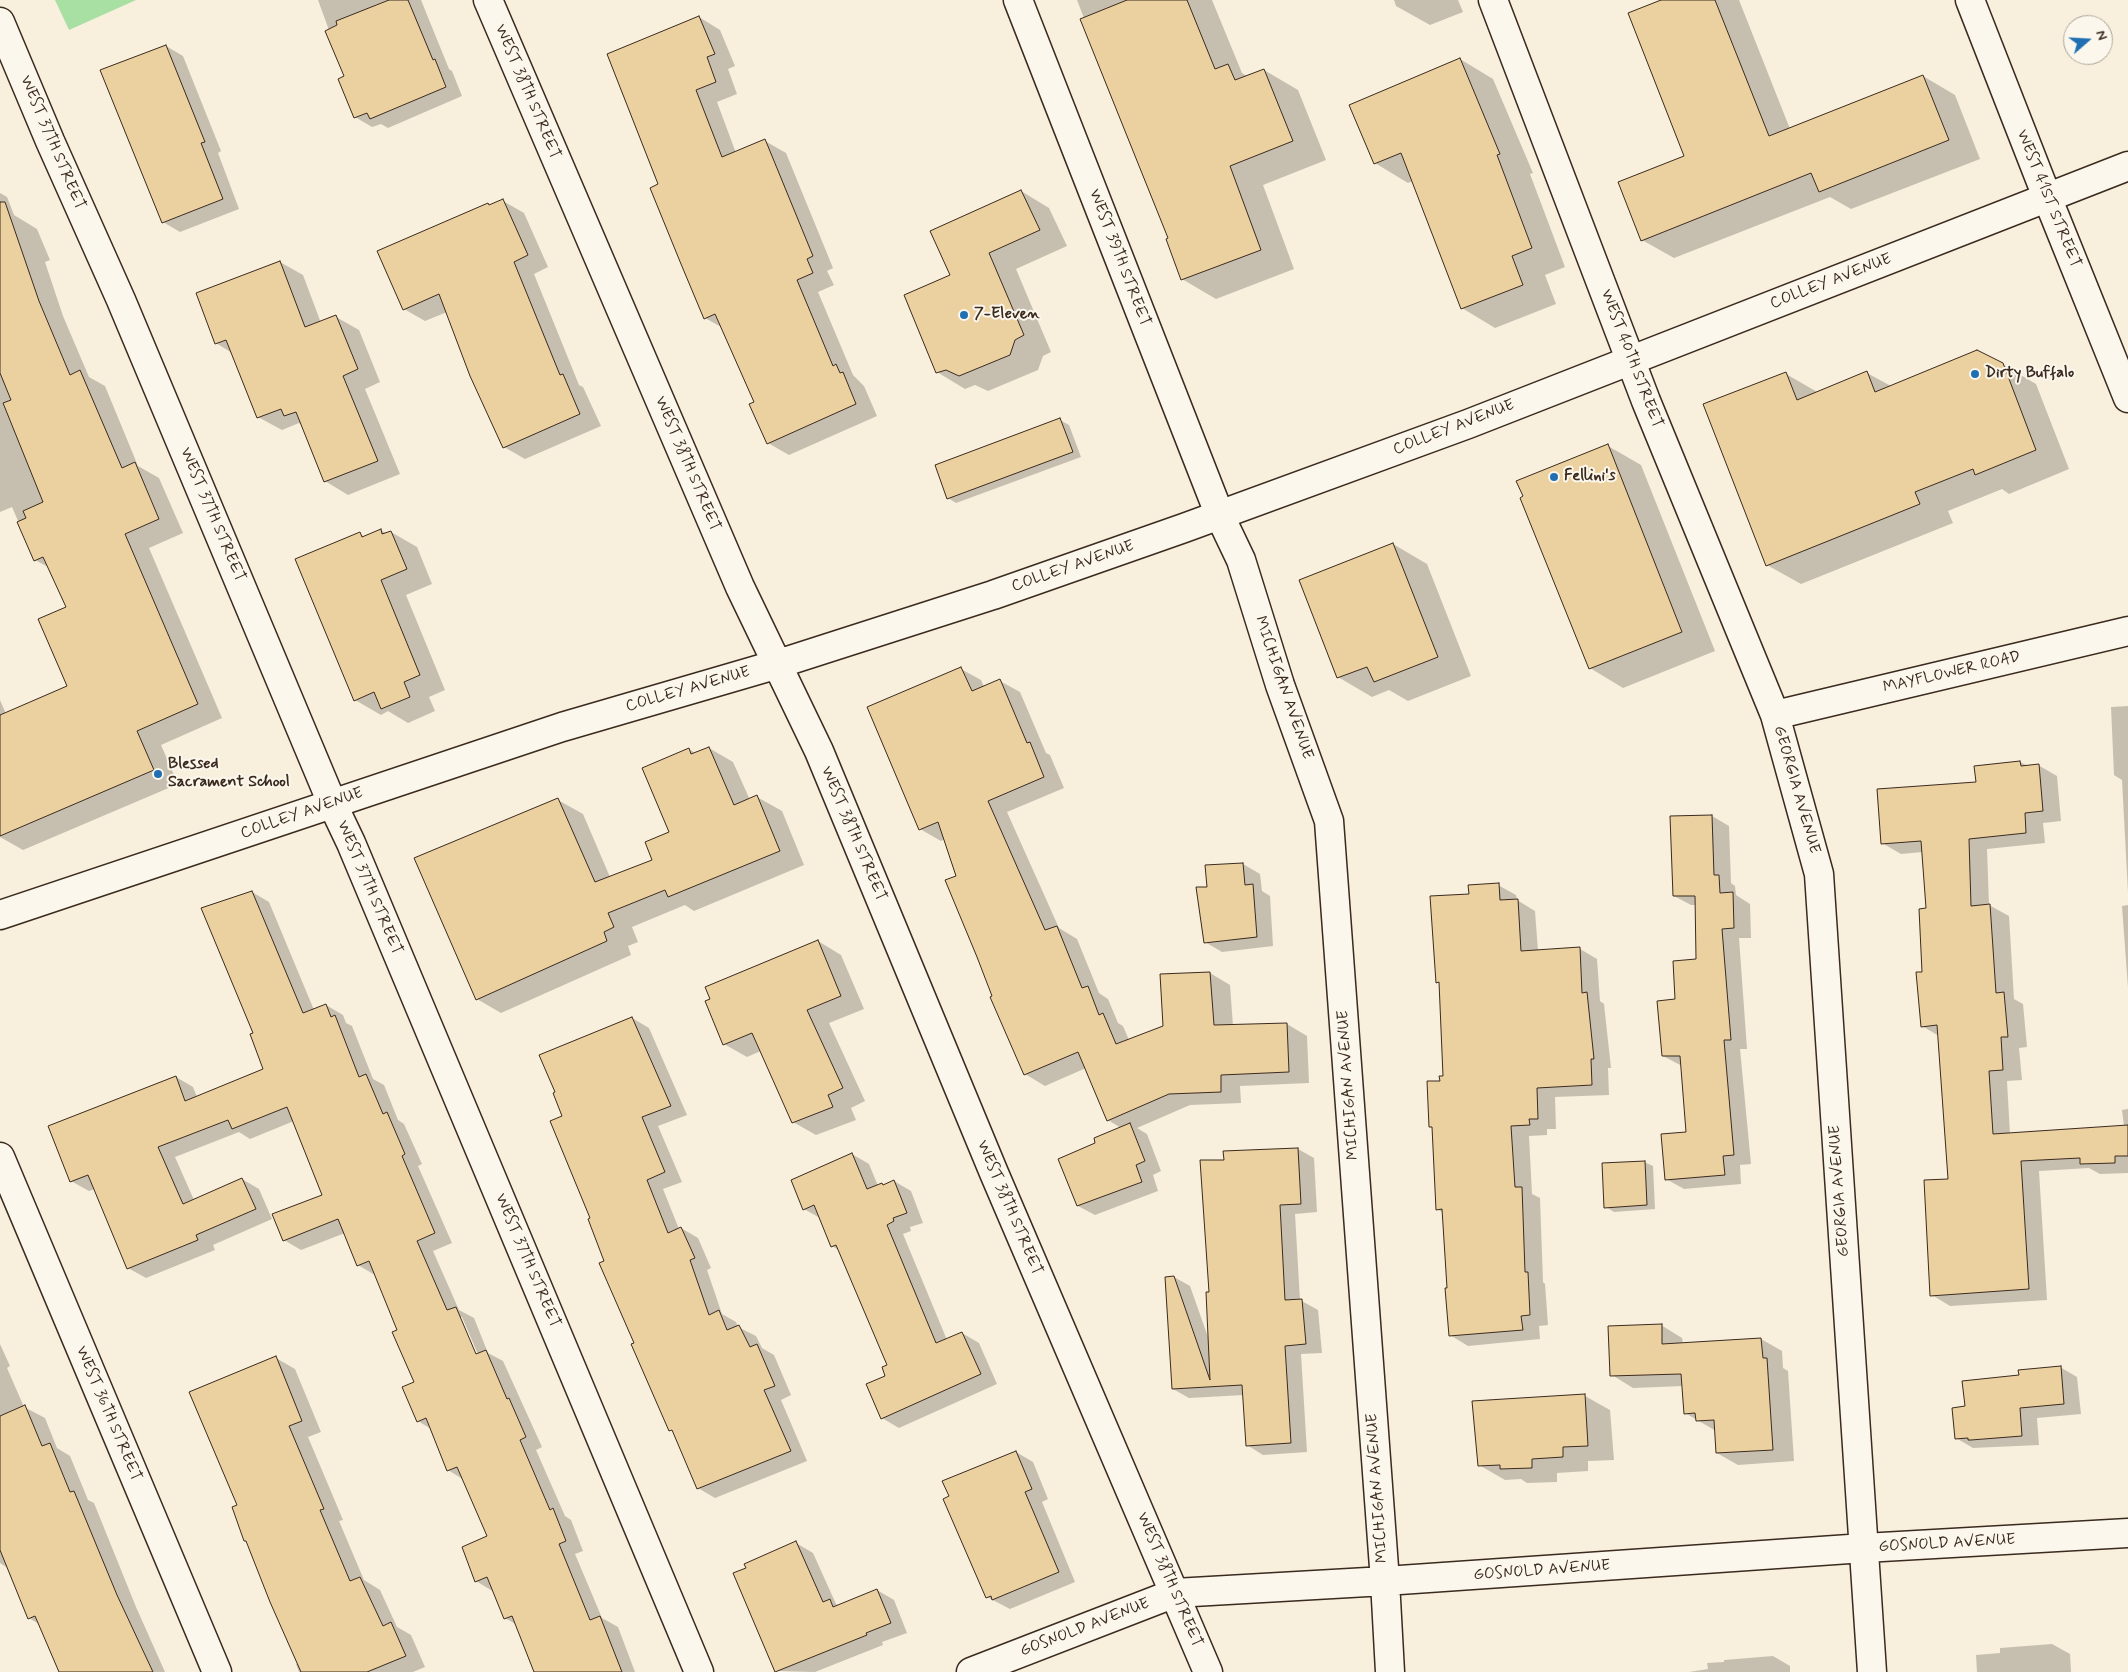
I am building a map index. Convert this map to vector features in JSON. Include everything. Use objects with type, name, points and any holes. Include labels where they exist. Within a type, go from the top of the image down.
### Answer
[{"type":"street","name":"WEST 38TH STREET","points":[[488,0],[740,587],[819,751],[994,1173],[1208,1672]]},
{"type":"street","name":"WEST 39TH STREET","points":[[1018,0],[1220,516]]},
{"type":"street","name":"WEST 40TH STREET","points":[[1493,0],[1631,360],[1775,715]]},
{"type":"street","name":"WEST 41ST STREET","points":[[1970,0],[2128,398]]},
{"type":"street","name":"WEST 37TH STREET","points":[[0,22],[50,141],[133,328],[332,804],[355,852],[699,1672]]},
{"type":"street","name":"COLLEY AVENUE","points":[[0,915],[562,727],[778,664],[992,596],[1220,516],[1468,424],[2128,166]]},
{"type":"street","name":"MICHIGAN AVENUE","points":[[1220,516],[1241,560],[1280,685],[1329,821],[1390,1672]]},
{"type":"street","name":"MAYFLOWER ROAD","points":[[1775,715],[2128,631]]},
{"type":"street","name":"GEORGIA AVENUE","points":[[1775,715],[1819,874],[1872,1672]]},
{"type":"street","name":"WEST 36TH STREET","points":[[0,1156],[217,1672]]},
{"type":"street","name":"GOSNOLD AVENUE","points":[[971,1672],[1175,1593],[1385,1582],[1864,1548],[2128,1533]]},
{"type":"green space","points":[[55,0],[136,0],[69,30]]},
{"type":"building","points":[[389,0],[408,0],[446,87],[370,119],[367,113],[354,118],[338,79],[344,76],[325,31],[337,25],[336,21]]},
{"type":"building","points":[[1127,0],[1187,0],[1215,69],[1228,64],[1235,80],[1264,69],[1293,141],[1230,166],[1261,250],[1181,280],[1166,239],[1168,238],[1080,19]]},
{"type":"building","points":[[1661,0],[1715,0],[1769,136],[1923,75],[1949,140],[1819,192],[1811,173],[1641,241],[1618,182],[1684,156],[1628,13]]},
{"type":"building","points":[[699,16],[715,54],[707,57],[716,82],[696,90],[722,157],[765,139],[813,256],[807,259],[813,273],[797,280],[833,366],[836,364],[840,373],[843,372],[856,404],[767,444],[749,404],[754,402],[715,314],[704,319],[681,264],[650,188],[658,184],[607,54]]},
{"type":"building","points":[[166,45],[205,142],[201,143],[223,199],[162,223],[100,70]]},
{"type":"building","points":[[1460,58],[1500,154],[1497,155],[1532,248],[1512,256],[1523,285],[1461,309],[1401,153],[1374,164],[1349,105]]},
{"type":"building","name":"7-Eleven","points":[[1021,190],[1040,230],[989,253],[1024,335],[1015,340],[1010,355],[959,376],[946,370],[936,373],[904,295],[950,275],[930,231]]},
{"type":"building","points":[[503,199],[528,255],[514,262],[560,375],[563,374],[580,414],[503,448],[470,376],[439,294],[403,310],[377,251],[488,203],[489,205]]},
{"type":"building","points":[[0,202],[5,202],[39,301],[70,375],[80,370],[122,468],[135,462],[159,519],[125,534],[198,704],[137,731],[154,770],[0,836],[0,715],[67,686],[38,619],[66,607],[43,557],[34,561],[17,522],[26,518],[23,511],[43,502],[3,403],[11,400],[0,373]]},
{"type":"building","points":[[280,261],[305,327],[336,315],[358,369],[343,376],[378,461],[324,482],[296,412],[284,416],[281,409],[257,418],[226,340],[215,344],[196,293]]},
{"type":"building","points":[[1977,350],[2003,363],[2036,450],[1975,475],[1973,469],[1915,492],[1920,504],[1766,566],[1703,404],[1786,372],[1797,400],[1867,371],[1875,392]]},
{"type":"building","points":[[1060,418],[1073,452],[947,499],[935,465]]},
{"type":"building","points":[[1608,444],[1682,632],[1589,669],[1520,498],[1523,496],[1516,481]]},
{"type":"building","points":[[381,529],[382,534],[391,531],[407,569],[381,580],[420,675],[404,682],[410,697],[381,709],[374,692],[354,701],[295,559],[360,532],[362,537]]},
{"type":"building","points":[[1393,543],[1438,657],[1374,682],[1367,667],[1337,678],[1299,580]]},
{"type":"building","points":[[961,667],[972,691],[1000,679],[1027,743],[1030,742],[1044,777],[988,801],[1045,930],[1057,926],[1082,988],[1088,986],[1099,1015],[1103,1013],[1116,1044],[1163,1026],[1160,974],[1210,972],[1214,1025],[1287,1023],[1289,1072],[1221,1075],[1221,1092],[1169,1094],[1107,1121],[1078,1052],[1024,1075],[990,997],[992,996],[977,957],[945,880],[956,876],[938,822],[919,830],[867,707]]},
{"type":"building","points":[[709,747],[734,805],[757,795],[780,851],[668,897],[665,890],[608,913],[614,927],[604,932],[607,941],[476,1000],[414,858],[558,798],[595,882],[652,860],[645,842],[669,832],[642,768],[689,748],[691,754]]},
{"type":"building","points":[[2020,761],[2021,766],[2039,764],[2043,811],[2025,813],[2026,833],[1969,839],[1971,906],[1990,904],[1996,993],[2004,992],[2008,1037],[2001,1037],[2003,1070],[1989,1071],[1993,1134],[2128,1125],[2128,1156],[2115,1156],[2115,1163],[2080,1164],[2080,1158],[2021,1161],[2029,1289],[1930,1296],[1924,1180],[1948,1179],[1937,1025],[1921,1027],[1916,972],[1922,972],[1919,909],[1926,908],[1921,841],[1881,844],[1877,789],[1976,782],[1974,766]]},
{"type":"building","points":[[1712,815],[1714,875],[1719,875],[1720,893],[1733,892],[1734,928],[1722,929],[1731,1040],[1724,1040],[1734,1155],[1723,1156],[1725,1175],[1665,1180],[1661,1134],[1686,1132],[1680,1056],[1662,1056],[1657,1001],[1675,999],[1673,961],[1696,959],[1695,896],[1673,896],[1670,816]]},
{"type":"building","points":[[1243,863],[1245,885],[1253,884],[1257,937],[1204,943],[1196,887],[1207,887],[1205,865]]},
{"type":"building","points":[[1499,883],[1500,900],[1518,899],[1521,951],[1580,947],[1582,993],[1587,992],[1594,1059],[1591,1059],[1592,1085],[1537,1088],[1538,1119],[1529,1119],[1530,1125],[1511,1126],[1515,1187],[1522,1187],[1525,1272],[1528,1272],[1530,1315],[1521,1316],[1523,1330],[1449,1336],[1442,1209],[1436,1210],[1432,1127],[1429,1127],[1427,1081],[1440,1081],[1439,1076],[1443,1076],[1439,982],[1436,983],[1430,896],[1469,894],[1468,885]]},
{"type":"building","points":[[252,891],[303,1013],[326,1004],[331,1017],[335,1015],[359,1077],[366,1074],[383,1114],[387,1112],[405,1154],[402,1156],[435,1233],[417,1241],[447,1310],[456,1307],[476,1354],[486,1350],[507,1399],[509,1398],[526,1437],[520,1440],[550,1510],[553,1508],[566,1541],[559,1544],[590,1620],[600,1616],[622,1672],[534,1672],[512,1616],[504,1619],[487,1577],[475,1582],[462,1547],[487,1536],[457,1467],[447,1471],[426,1418],[417,1422],[402,1387],[414,1382],[392,1332],[397,1330],[369,1261],[357,1266],[338,1219],[283,1241],[272,1214],[322,1195],[287,1107],[232,1129],[228,1120],[158,1147],[183,1204],[242,1178],[256,1209],[196,1235],[198,1240],[127,1269],[88,1175],[70,1182],[48,1126],[176,1076],[185,1101],[263,1069],[250,1034],[253,1033],[201,908]]},
{"type":"building","points":[[818,940],[841,996],[807,1010],[843,1088],[828,1095],[833,1107],[792,1123],[752,1033],[723,1045],[705,1001],[710,999],[705,987]]},
{"type":"building","points":[[632,1017],[671,1106],[642,1117],[665,1172],[647,1180],[668,1233],[681,1227],[695,1258],[690,1260],[709,1315],[719,1310],[727,1330],[739,1325],[750,1347],[757,1344],[775,1386],[764,1390],[791,1451],[697,1489],[672,1430],[669,1431],[631,1344],[634,1343],[599,1263],[604,1261],[588,1219],[590,1218],[550,1121],[562,1116],[553,1093],[555,1092],[539,1055]]},
{"type":"building","points":[[1130,1123],[1145,1161],[1136,1165],[1142,1182],[1077,1206],[1058,1159],[1095,1143],[1094,1138]]},
{"type":"building","points":[[1298,1148],[1301,1204],[1280,1205],[1285,1300],[1302,1299],[1306,1344],[1285,1346],[1291,1443],[1246,1446],[1242,1385],[1172,1389],[1165,1277],[1174,1276],[1210,1380],[1206,1292],[1209,1292],[1200,1160],[1224,1160],[1223,1151]]},
{"type":"building","points":[[852,1153],[867,1189],[894,1180],[907,1213],[893,1218],[894,1221],[887,1225],[936,1343],[962,1332],[981,1374],[881,1419],[866,1384],[885,1376],[882,1367],[887,1365],[836,1245],[831,1247],[814,1205],[803,1210],[791,1180]]},
{"type":"building","points":[[1645,1161],[1647,1205],[1604,1208],[1602,1163]]},
{"type":"building","points":[[1662,1324],[1662,1344],[1761,1338],[1763,1358],[1767,1358],[1773,1450],[1716,1453],[1714,1420],[1696,1421],[1695,1413],[1684,1414],[1681,1374],[1610,1376],[1608,1326]]},
{"type":"building","points":[[276,1356],[302,1421],[289,1426],[324,1509],[320,1510],[350,1581],[360,1577],[383,1626],[391,1622],[406,1656],[367,1672],[301,1672],[246,1541],[244,1541],[232,1507],[237,1505],[189,1392]]},
{"type":"building","points":[[2061,1366],[2064,1404],[2020,1408],[2022,1436],[1971,1440],[1968,1440],[1968,1438],[1955,1439],[1952,1408],[1965,1406],[1962,1381],[2019,1375],[2018,1370]]},
{"type":"building","points":[[1585,1394],[1588,1446],[1563,1447],[1563,1457],[1532,1459],[1532,1468],[1500,1469],[1500,1465],[1478,1466],[1472,1401]]},
{"type":"building","points":[[25,1405],[42,1446],[50,1443],[70,1492],[74,1491],[117,1595],[153,1672],[59,1672],[35,1616],[28,1619],[0,1550],[0,1416]]},
{"type":"building","points":[[1016,1451],[1032,1489],[1025,1492],[1059,1572],[992,1600],[991,1596],[986,1598],[943,1499],[949,1496],[942,1481]]},
{"type":"building","points":[[796,1541],[823,1602],[830,1599],[833,1607],[877,1589],[891,1623],[866,1633],[867,1635],[775,1672],[733,1573],[746,1568],[744,1564]]},
{"type":"place","name":"7-Eleven","points":[[964,315]]},
{"type":"place","name":"Dirty Buffalo","points":[[1975,374]]},
{"type":"place","name":"Fellini's","points":[[1554,477]]},
{"type":"place","name":"Blessed Sacrament School","points":[[158,774]]}]
